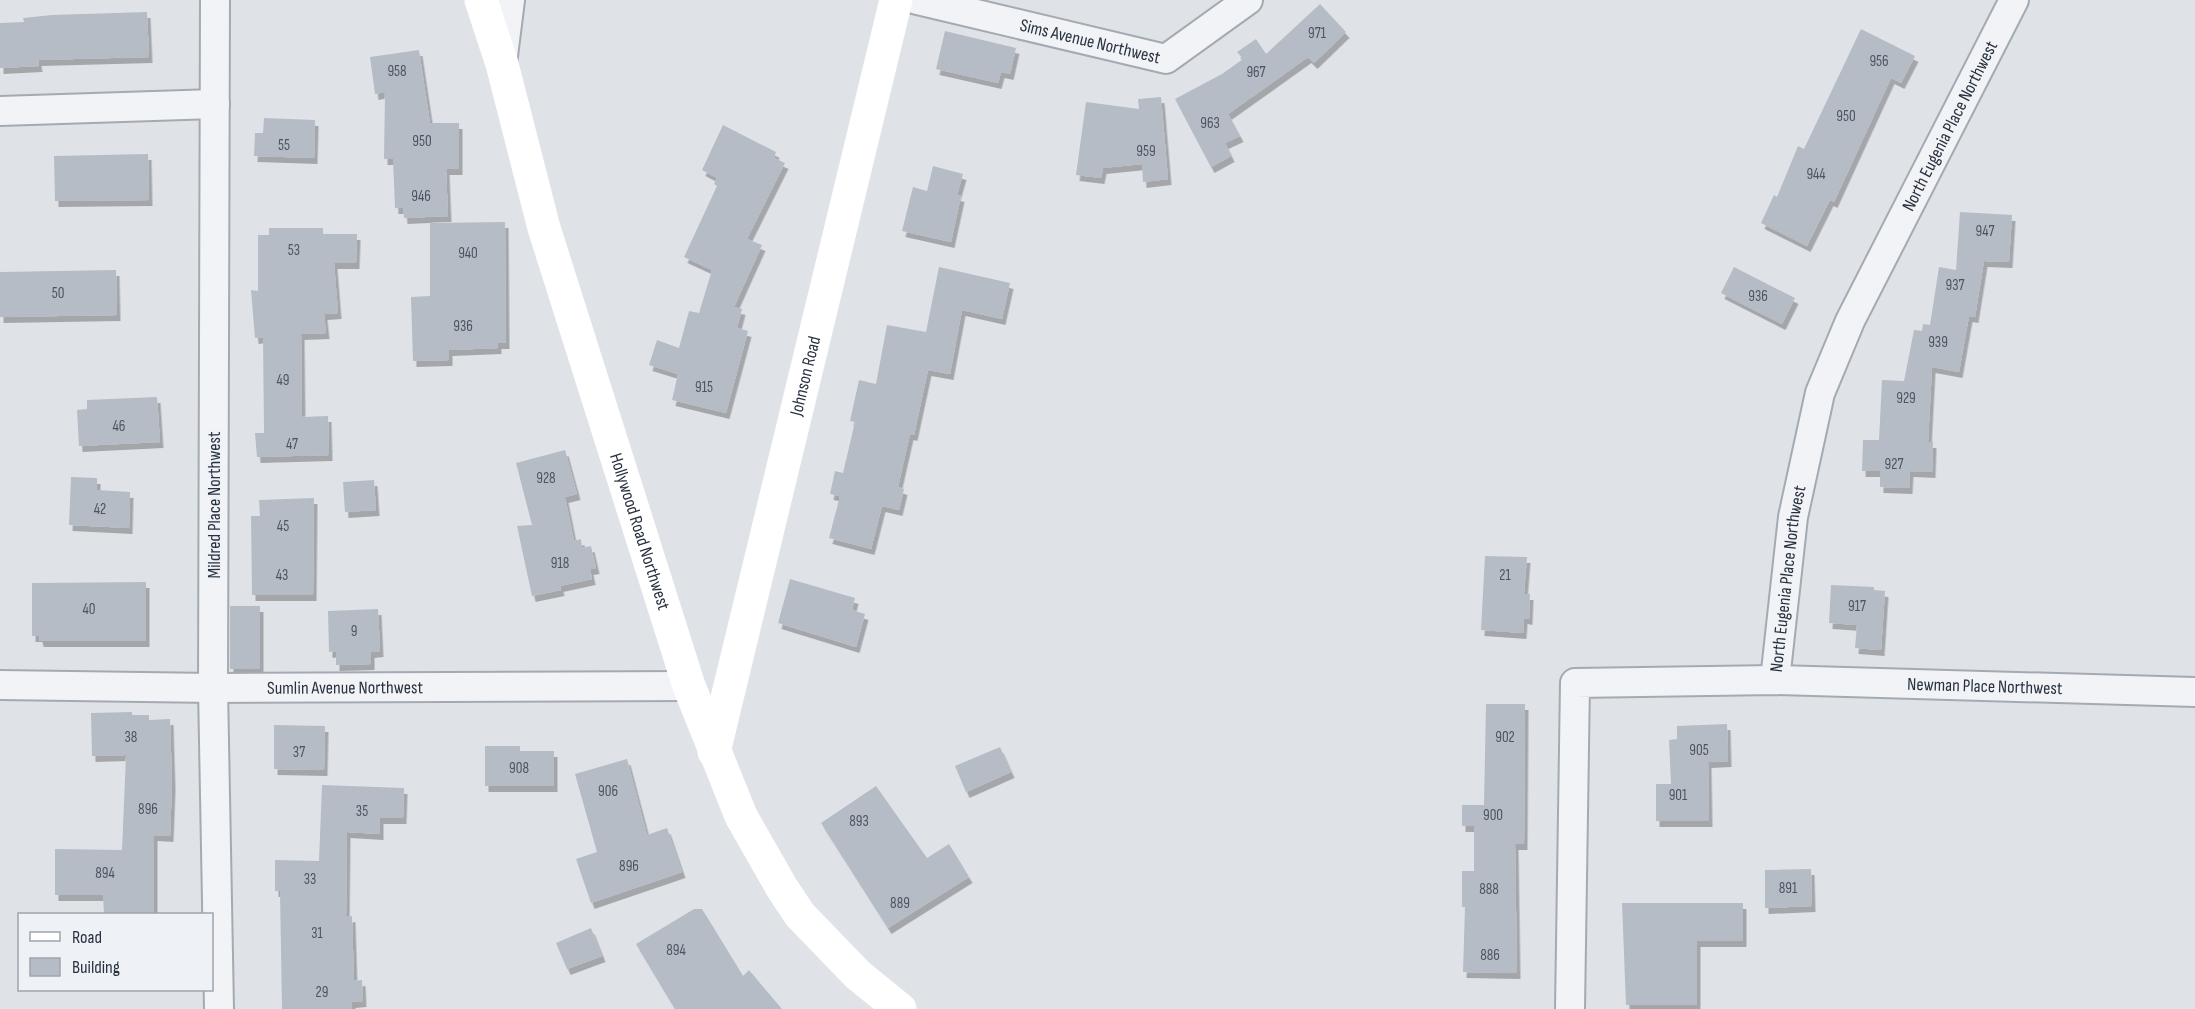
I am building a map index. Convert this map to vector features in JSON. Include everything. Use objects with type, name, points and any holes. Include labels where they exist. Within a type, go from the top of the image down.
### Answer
[{"type":"street","name":"Mildred Place Northwest","points":[[215,0],[213,688],[219,1009]]},
{"type":"street","name":"Hollywood Road Northwest","points":[[481,0],[502,64],[544,228],[689,686],[714,753],[741,816],[800,915],[858,975],[900,1009]]},
{"type":"street","points":[[502,64],[510,0]]},
{"type":"street","name":"Johnson Road","points":[[714,753],[896,0]]},
{"type":"street","name":"Sims Avenue Northwest","points":[[917,0],[1166,59],[1248,0]]},
{"type":"street","name":"North Eugenia Place Northwest","points":[[1570,1009],[1575,683],[1775,681],[1793,517],[1820,393],[1850,321],[2014,0]]},
{"type":"street","points":[[0,111],[215,104]]},
{"type":"street","name":"Newman Place Northwest","points":[[1775,681],[2195,692]]},
{"type":"street","name":"Sumlin Avenue Northwest","points":[[0,686],[213,688],[689,686]]},
{"type":"building","points":[[1320,4],[1346,32],[1314,63],[1308,57],[1228,114],[1240,136],[1225,143],[1231,156],[1211,167],[1175,99],[1222,74],[1243,59],[1237,52],[1256,39],[1266,54]]},
{"type":"building","points":[[147,12],[149,57],[38,60],[39,66],[0,68],[0,23],[24,22],[23,18],[52,15]]},
{"type":"building","points":[[1861,29],[1915,56],[1901,83],[1891,78],[1834,202],[1830,200],[1807,246],[1761,223],[1774,195],[1777,197],[1798,146],[1804,149]]},
{"type":"building","points":[[945,31],[1016,48],[1010,74],[1001,72],[998,83],[936,69]]},
{"type":"building","points":[[419,50],[430,123],[459,123],[459,169],[446,169],[448,216],[404,218],[403,208],[395,208],[393,159],[384,159],[385,92],[375,94],[370,57]]},
{"type":"building","points":[[1161,97],[1168,179],[1143,182],[1142,164],[1103,168],[1101,178],[1076,175],[1086,102],[1139,109],[1138,99]]},
{"type":"building","points":[[264,118],[315,120],[314,158],[254,156],[255,133],[263,133]]},
{"type":"building","points":[[723,125],[776,152],[774,158],[785,163],[747,239],[762,245],[734,307],[742,309],[737,328],[748,331],[726,413],[672,400],[678,374],[649,365],[657,340],[679,348],[689,311],[699,313],[712,270],[684,257],[717,186],[714,184],[717,178],[702,170]]},
{"type":"building","points":[[148,154],[149,200],[55,201],[54,156]]},
{"type":"building","points":[[933,166],[963,174],[957,195],[961,196],[951,242],[902,231],[913,187],[927,191]]},
{"type":"building","points":[[1960,212],[2012,215],[2009,262],[1984,261],[1975,317],[1969,316],[1959,372],[1932,367],[1928,442],[1933,442],[1932,472],[1910,471],[1909,488],[1880,487],[1880,471],[1862,471],[1863,440],[1879,440],[1882,380],[1904,381],[1914,330],[1922,331],[1923,324],[1930,325],[1939,267],[1956,270]]},
{"type":"building","points":[[505,222],[506,343],[498,343],[498,348],[449,350],[449,360],[413,361],[411,297],[430,296],[430,223]]},
{"type":"building","points":[[269,228],[323,228],[323,234],[357,234],[356,263],[334,263],[338,313],[324,314],[326,333],[301,334],[302,417],[328,416],[329,455],[257,457],[255,433],[264,433],[263,337],[255,338],[251,290],[258,291],[258,235],[269,235]]},
{"type":"building","points":[[939,267],[1010,283],[1002,319],[962,310],[950,374],[928,370],[914,435],[910,434],[898,487],[904,489],[899,510],[882,506],[871,549],[829,538],[840,496],[830,494],[835,471],[843,473],[855,422],[850,421],[859,380],[876,384],[887,325],[926,332]]},
{"type":"building","points":[[1734,267],[1795,298],[1782,324],[1721,293]]},
{"type":"building","points":[[116,270],[117,315],[0,317],[0,272]]},
{"type":"building","points":[[157,397],[160,442],[79,446],[77,410],[87,409],[87,400]]},
{"type":"building","points":[[565,450],[577,494],[565,497],[574,541],[581,539],[582,548],[591,546],[596,568],[590,569],[592,579],[560,586],[561,590],[532,596],[517,526],[532,525],[516,463]]},
{"type":"building","points":[[71,477],[97,478],[97,490],[130,492],[129,528],[69,525]]},
{"type":"building","points":[[374,480],[376,510],[345,512],[343,482]]},
{"type":"building","points":[[314,498],[313,595],[252,595],[251,516],[260,516],[259,500]]},
{"type":"building","points":[[1485,556],[1527,557],[1524,594],[1530,594],[1529,619],[1524,618],[1523,633],[1481,630]]},
{"type":"building","points":[[790,579],[855,598],[852,610],[865,614],[856,647],[778,623]]},
{"type":"building","points":[[146,582],[146,641],[40,641],[39,636],[32,636],[32,583]]},
{"type":"building","points":[[1831,585],[1874,587],[1874,590],[1885,591],[1881,650],[1855,648],[1857,625],[1829,623]]},
{"type":"building","points":[[230,606],[260,606],[260,669],[230,669]]},
{"type":"building","points":[[378,609],[380,651],[371,652],[371,664],[336,665],[336,651],[329,652],[328,611]]},
{"type":"building","points":[[1486,704],[1525,704],[1524,844],[1515,844],[1517,973],[1463,972],[1465,907],[1462,907],[1462,871],[1474,871],[1474,826],[1462,826],[1462,805],[1484,805]]},
{"type":"building","points":[[132,712],[132,715],[149,715],[149,720],[170,719],[172,784],[170,836],[154,835],[154,913],[104,913],[103,895],[55,895],[55,849],[122,850],[126,755],[92,756],[91,713]]},
{"type":"building","points":[[1727,724],[1728,761],[1708,762],[1709,821],[1656,821],[1656,784],[1671,784],[1669,740],[1677,739],[1677,726]]},
{"type":"building","points":[[274,725],[325,726],[324,770],[274,769]]},
{"type":"building","points":[[485,746],[520,746],[520,751],[554,751],[554,786],[485,786]]},
{"type":"building","points":[[1000,747],[1011,772],[966,792],[955,766]]},
{"type":"building","points":[[627,759],[647,835],[667,828],[682,872],[591,903],[576,859],[597,852],[575,774]]},
{"type":"building","points":[[322,785],[404,788],[403,818],[380,818],[380,834],[347,832],[346,917],[352,916],[354,981],[362,980],[363,1001],[352,1002],[352,1009],[282,1009],[280,891],[275,891],[275,860],[319,861]]},
{"type":"building","points":[[876,786],[927,858],[949,844],[969,877],[888,928],[821,823]]},
{"type":"building","points":[[1811,869],[1812,906],[1765,908],[1765,870]]},
{"type":"building","points":[[1622,903],[1743,903],[1743,941],[1697,941],[1697,1005],[1626,1005]]},
{"type":"building","points":[[694,909],[702,909],[743,976],[749,970],[782,1009],[675,1009],[636,944]]},
{"type":"building","points":[[591,928],[602,956],[567,969],[556,943]]}]
